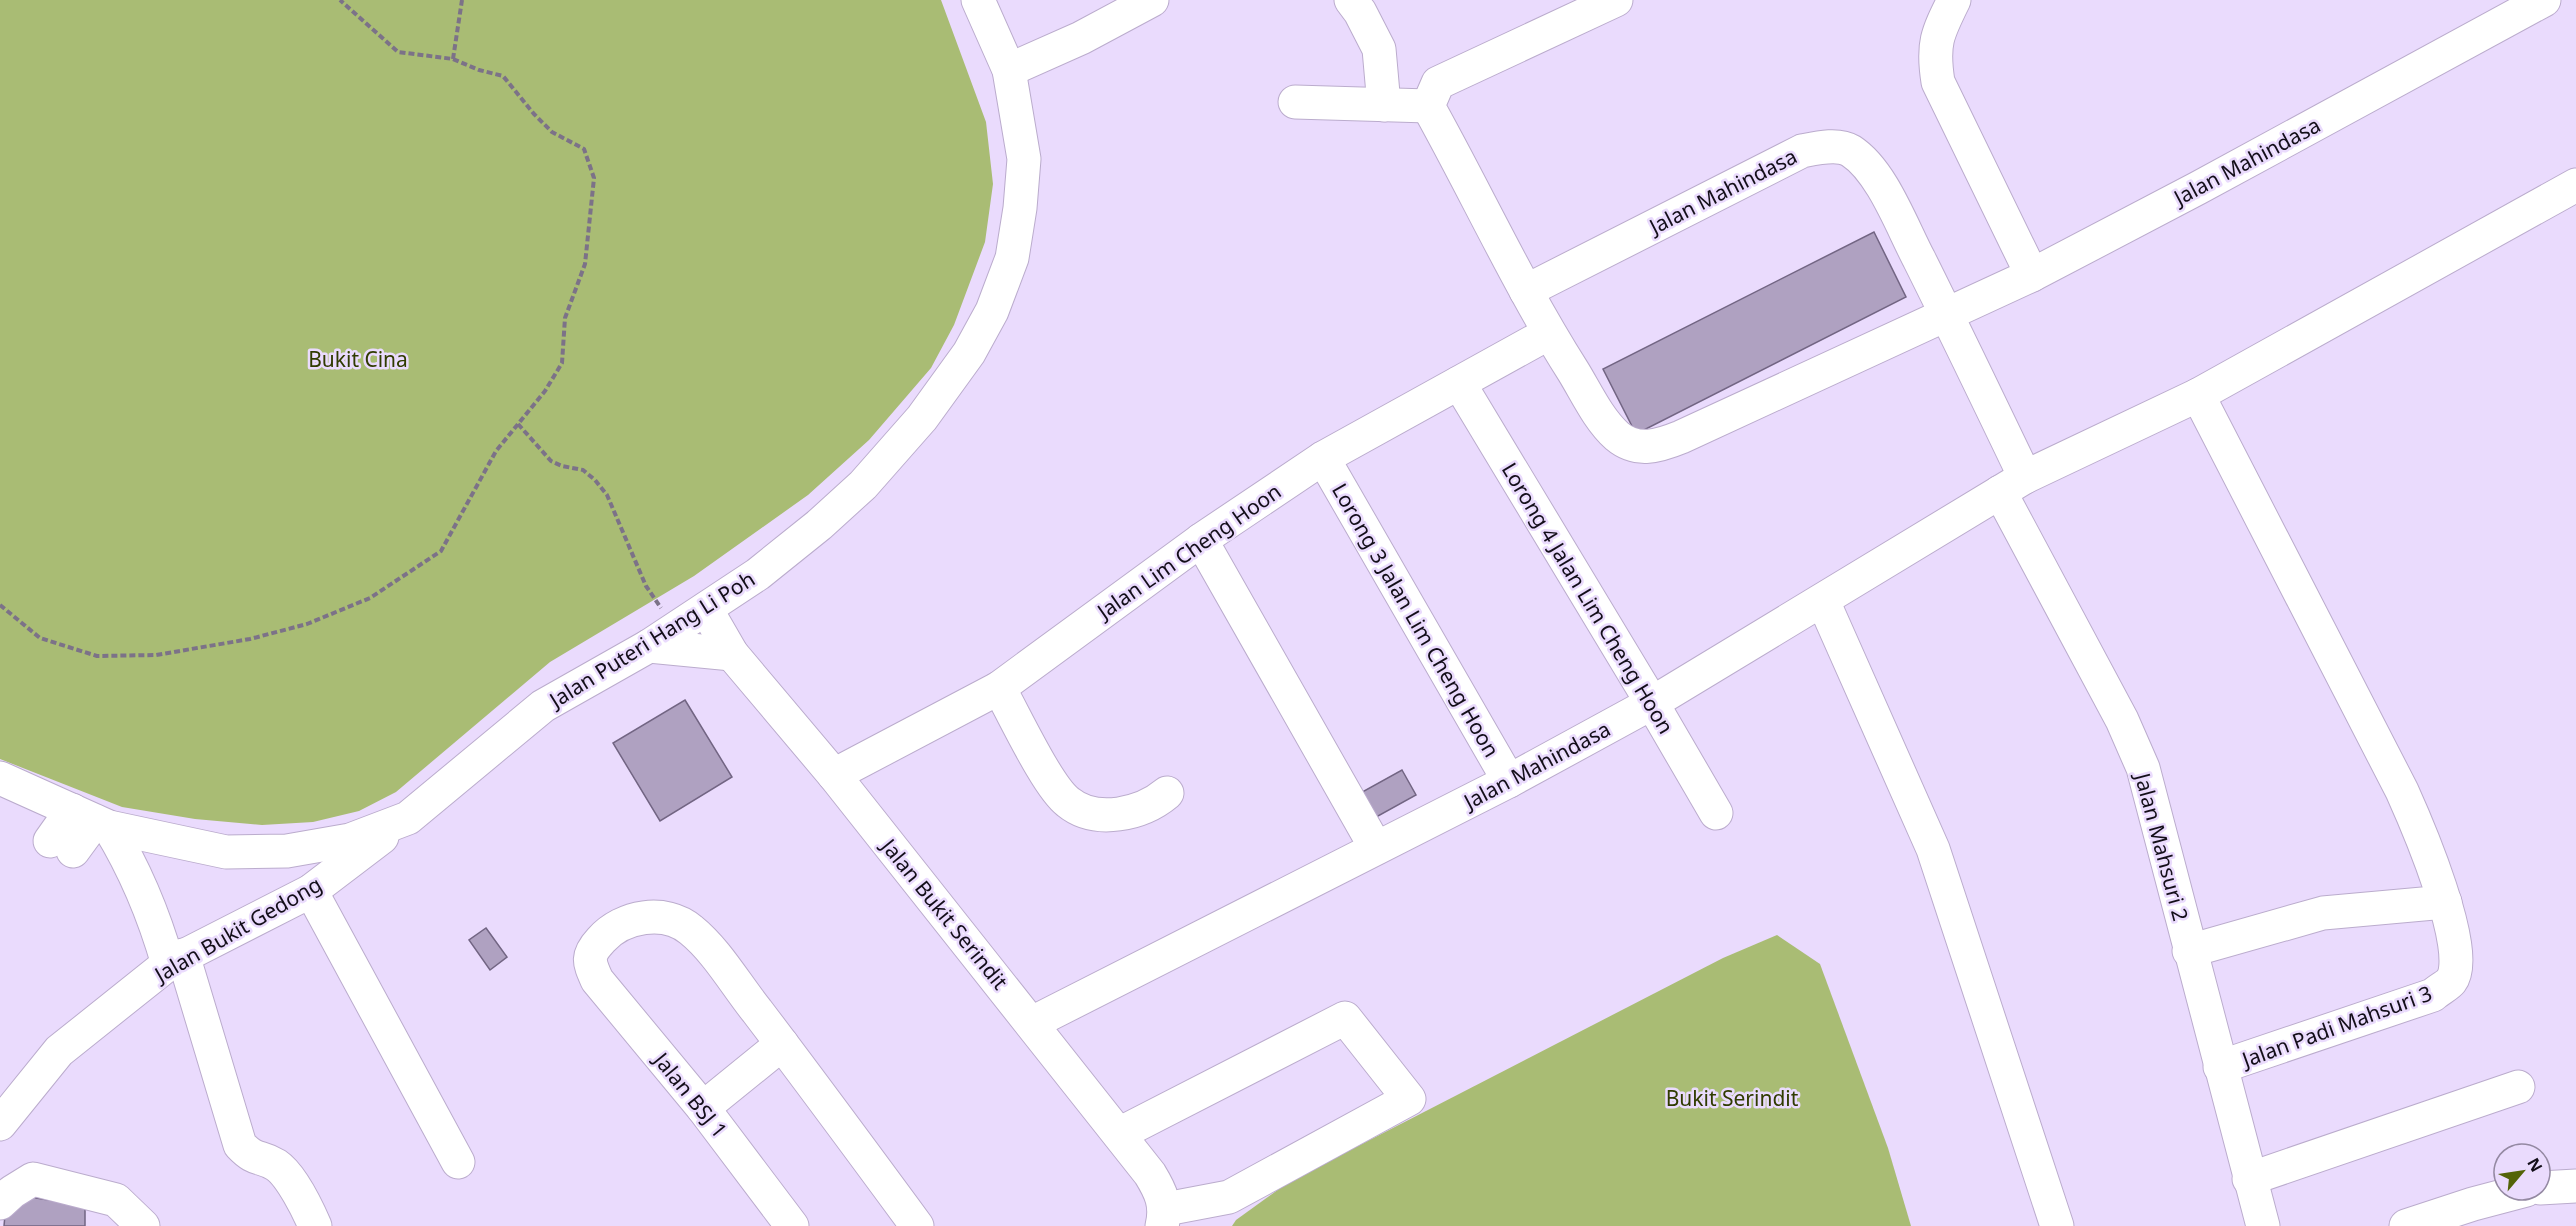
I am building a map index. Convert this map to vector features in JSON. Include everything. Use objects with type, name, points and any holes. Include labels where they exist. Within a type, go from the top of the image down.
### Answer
[{"type":"street","name":"Jalan Puteri Hang Li Poh","points":[[0,778],[92,819],[226,852],[287,851],[350,840],[408,818],[543,706],[649,646],[758,574],[819,525],[863,485],[922,418],[969,353],[992,311],[1012,258],[1020,208],[1024,159],[1009,70],[978,0]]},
{"type":"street","points":[[1009,70],[1081,38],[1152,0]]},
{"type":"street","points":[[1351,0],[1379,49],[1384,105]]},
{"type":"street","points":[[1295,102],[1428,106],[1438,83],[1616,0]]},
{"type":"street","points":[[1954,0],[1938,31],[1934,55],[1938,82],[2032,275]]},
{"type":"street","name":"Jalan Mahindasa","points":[[1428,106],[1549,333],[1603,419],[1617,436],[1637,447],[1659,446],[2032,275],[2198,188],[2544,0]]},
{"type":"street","name":"Jalan Mahindasa","points":[[1526,291],[1802,151],[1827,147],[1850,150],[1868,166],[1886,194],[1948,314],[2013,484]]},
{"type":"street","name":"Jalan Mahindasa","points":[[1032,1023],[1509,781],[1652,703],[2013,484],[2198,395],[2576,185]]},
{"type":"street","name":"Jalan Lim Cheng Hoon","points":[[834,775],[999,688],[1201,540],[1323,458],[1549,333]]},
{"type":"street","name":"Lorong 4 Jalan Lim Cheng Hoon","points":[[1459,383],[1716,813]]},
{"type":"street","points":[[2189,951],[2323,913],[2445,902],[2426,844],[2402,791],[2198,395]]},
{"type":"street","name":"Lorong 3 Jalan Lim Cheng Hoon","points":[[1323,458],[1509,781]]},
{"type":"street","name":"Jalan Mahsuri 2","points":[[2013,484],[2143,768],[2189,951],[2263,1226]]},
{"type":"street","points":[[1201,540],[1376,848]]},
{"type":"street","points":[[649,646],[732,654],[734,613],[758,574]]},
{"type":"street","points":[[1823,601],[1933,849],[2057,1226]]},
{"type":"street","name":"Jalan Bukit Serindit","points":[[706,609],[732,654],[834,775],[1150,1174],[1160,1190],[1164,1217]]},
{"type":"street","points":[[999,688],[1053,783],[1069,803],[1092,813],[1118,814],[1142,810],[1167,793]]},
{"type":"street","name":"Jalan Bukit Gedong","points":[[0,1124],[59,1051],[176,960],[311,891],[408,818]]},
{"type":"street","points":[[62,846],[92,819],[129,859],[158,926],[176,960],[240,1145],[251,1157],[267,1160],[279,1167],[287,1176],[315,1226]]},
{"type":"street","points":[[311,891],[458,1162]]},
{"type":"street","name":"Jalan Padi Mahsuri 3","points":[[2220,1067],[2433,995],[2452,980],[2458,960],[2445,902]]},
{"type":"street","name":"Jalan BSJ 1","points":[[783,1044],[690,929],[669,919],[650,917],[625,922],[603,938],[592,951],[590,964],[597,980],[703,1108],[792,1226]]},
{"type":"street","points":[[1119,1134],[1344,1018],[1409,1099],[1229,1197],[1164,1217]]},
{"type":"street","points":[[703,1108],[783,1044],[916,1226]]},
{"type":"street","points":[[2249,1179],[2518,1088]]},
{"type":"street","points":[[0,1203],[12,1192],[33,1179],[116,1200],[143,1226]]},
{"type":"street","points":[[2552,1187],[2576,1186]]},
{"type":"street","points":[[2406,1226],[2475,1215],[2502,1202]]},
{"type":"path","points":[[0,605],[40,638],[97,656],[156,655],[249,639],[308,624],[370,598],[441,551],[496,451],[545,391],[562,363],[565,318],[585,264],[594,177],[584,149],[552,132],[503,76],[479,70],[453,59],[398,52],[340,0]]},
{"type":"path","points":[[453,59],[462,0]]},
{"type":"path","points":[[518,424],[551,461],[562,466],[583,470],[607,495],[646,586],[677,627]]},
{"type":"green space","name":"Bukit Cina","points":[[0,0],[941,0],[986,122],[993,184],[985,242],[954,325],[931,368],[869,440],[808,495],[694,576],[550,662],[396,792],[359,811],[313,822],[262,825],[195,819],[122,807],[0,759]]},
{"type":"green space","name":"Bukit Serindit","points":[[1777,935],[1820,964],[1888,1148],[1911,1226],[1232,1226],[1236,1220],[1290,1181],[1723,958]]},
{"type":"building","points":[[1874,232],[1906,297],[1636,434],[1603,369]]},
{"type":"building","points":[[685,700],[732,777],[660,821],[613,743]]},
{"type":"building","points":[[1402,770],[1416,795],[1369,821],[1355,796]]},
{"type":"building","points":[[486,928],[507,957],[490,970],[469,940]]},
{"type":"building","points":[[24,1196],[85,1206],[85,1226],[4,1226],[6,1204]]}]
